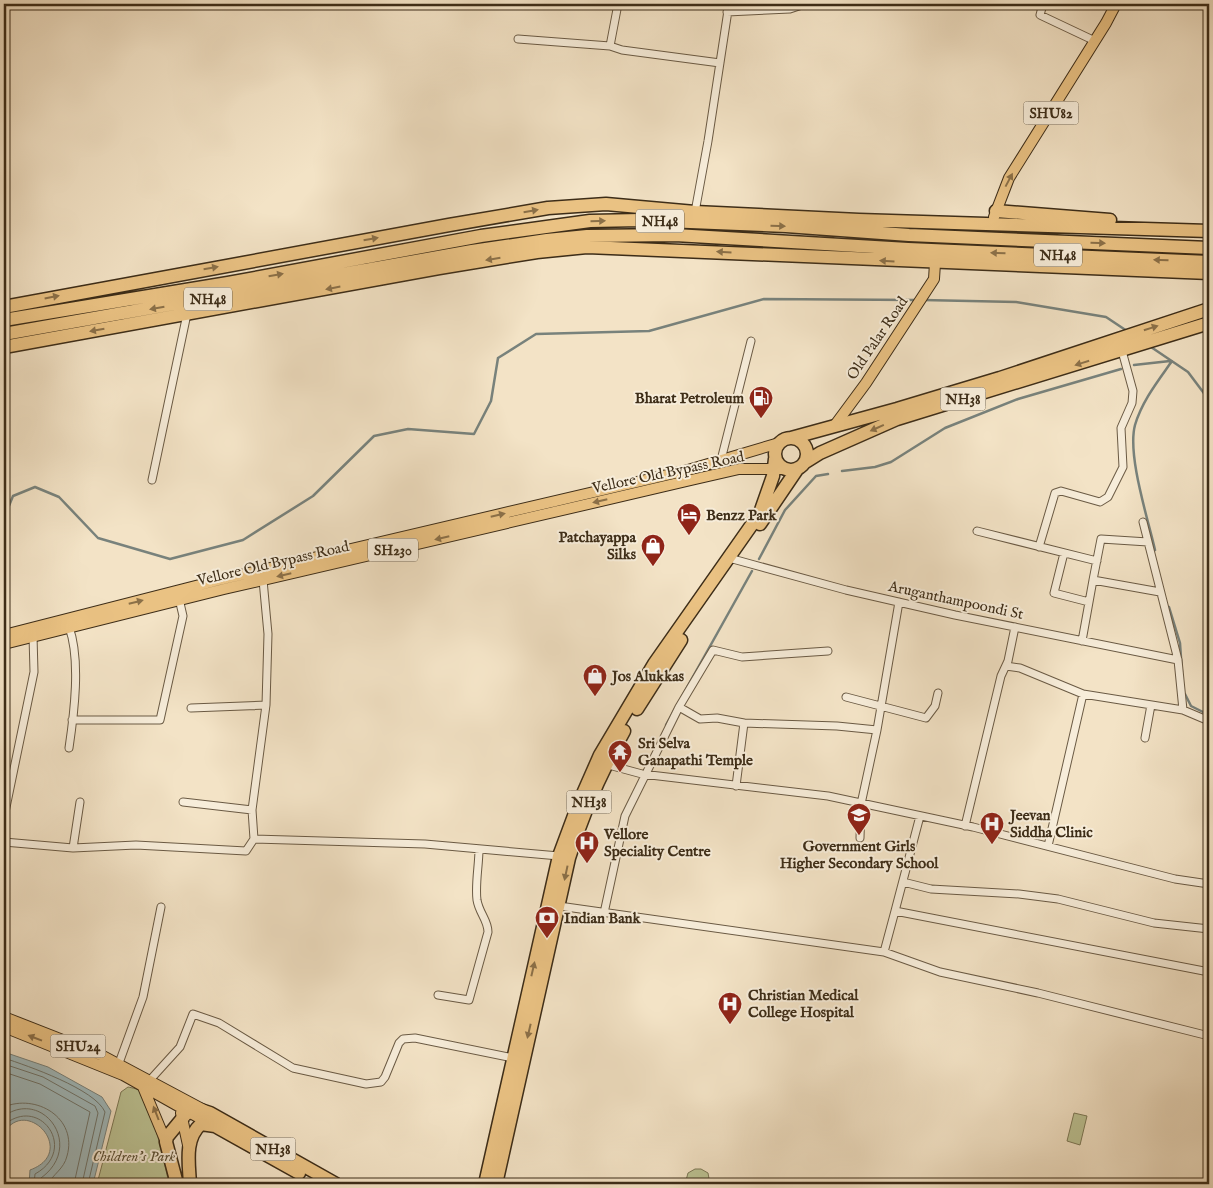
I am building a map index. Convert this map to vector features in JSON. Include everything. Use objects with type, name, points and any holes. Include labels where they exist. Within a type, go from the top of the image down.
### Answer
[{"type":"highway","points":[[4,306],[548,208],[606,204],[695,212],[992,225],[1209,231]]},
{"type":"highway","points":[[996,211],[1209,227]]},
{"type":"highway","name":"NH48","points":[[4,320],[228,283],[481,236],[590,221],[641,220],[786,226],[909,235],[1209,248]]},
{"type":"highway","name":"NH48","points":[[4,334],[229,301],[472,252],[546,240],[587,236],[675,236],[908,249],[1209,262]]},
{"type":"highway","points":[[4,347],[187,314],[229,301],[536,252],[587,247],[1209,273]]},
{"type":"highway","name":"NH38","points":[[485,1184],[559,856],[578,804],[654,664],[733,558],[787,466],[897,419],[1124,346],[1181,318],[1209,309]]},
{"type":"highway","name":"NH38","points":[[787,466],[775,451],[779,443],[791,438],[1209,323]]},
{"type":"highway","name":"NH38","points":[[733,558],[787,466],[806,449],[800,441],[791,438]]},
{"type":"highway","name":"NH38","points":[[496,1184],[512,1104],[569,858],[601,763]]},
{"type":"highway","name":"NH38","points":[[184,1113],[198,1109],[210,1113],[336,1184]]},
{"type":"highway","points":[[176,1184],[166,1142],[170,1132],[184,1113]]},
{"type":"highway","points":[[190,1184],[188,1146],[196,1129],[201,1124],[214,1126]]},
{"type":"highway","name":"NH38","points":[[214,1126],[319,1184]]},
{"type":"main road","name":"SHU82","points":[[992,225],[1009,178],[1116,4]]},
{"type":"main road","name":"Old Palar Road","points":[[835,425],[866,383],[934,279],[935,263]]},
{"type":"main road","name":"Vellore Old Bypass Road","points":[[4,635],[219,580],[721,460],[779,443]]},
{"type":"main road","name":"Vellore Old Bypass Road","points":[[4,644],[263,580],[739,469],[787,466]]},
{"type":"main road","name":"SHU24","points":[[4,1016],[119,1063],[147,1083]]},
{"type":"main road","name":"SHU24","points":[[4,1027],[147,1083],[210,1113]]},
{"type":"main road","points":[[147,1083],[173,1098],[184,1113],[188,1146]]},
{"type":"main road","points":[[147,1083],[166,1142]]},
{"type":"main road","points":[[184,1113],[214,1126]]},
{"type":"street","points":[[610,46],[618,4]]},
{"type":"street","points":[[695,212],[729,4]]},
{"type":"street","points":[[727,12],[790,9],[805,4]]},
{"type":"street","points":[[1043,4],[1040,14],[1095,41]]},
{"type":"street","points":[[518,39],[610,46],[622,50],[720,63]]},
{"type":"street","points":[[152,480],[187,314]]},
{"type":"street","points":[[721,460],[751,341]]},
{"type":"street","points":[[1039,546],[1055,493],[1060,491],[1100,502],[1108,496],[1121,474],[1121,428],[1133,398],[1132,383],[1124,346]]},
{"type":"street","points":[[1143,522],[1178,660],[1182,710]]},
{"type":"street","points":[[977,531],[1097,562]]},
{"type":"street","points":[[1082,641],[1102,539],[1148,542]]},
{"type":"street","points":[[1064,553],[1054,593],[1089,602]]},
{"type":"street","name":"Aruganthampoondi St","points":[[733,558],[899,602],[1178,660]]},
{"type":"street","points":[[4,842],[73,848],[136,845],[246,852],[254,839],[252,810],[266,705],[268,634],[263,580]]},
{"type":"street","points":[[1094,580],[1160,592]]},
{"type":"street","points":[[860,838],[861,804],[882,706],[899,602]]},
{"type":"street","points":[[72,720],[160,720],[183,616],[180,604]]},
{"type":"street","points":[[69,627],[72,636],[74,666],[69,748]]},
{"type":"street","points":[[965,826],[1001,676],[1006,666],[1015,627]]},
{"type":"street","points":[[4,817],[7,788],[34,672],[33,636]]},
{"type":"street","points":[[604,913],[625,816],[679,707],[713,650],[742,657],[828,650]]},
{"type":"street","points":[[1006,666],[1020,668],[1083,694],[1182,710],[1209,721]]},
{"type":"street","points":[[846,697],[926,718],[935,706],[938,693]]},
{"type":"street","points":[[1048,846],[1083,694]]},
{"type":"street","points":[[191,708],[266,705]]},
{"type":"street","points":[[1145,738],[1151,705]]},
{"type":"street","points":[[679,707],[700,719],[717,718],[744,723],[837,726],[877,730]]},
{"type":"street","points":[[736,786],[744,723]]},
{"type":"street","points":[[601,763],[646,775],[828,796],[965,826],[1175,878],[1209,884]]},
{"type":"street","points":[[73,848],[80,802]]},
{"type":"street","points":[[183,802],[252,810]]},
{"type":"street","points":[[884,952],[920,816]]},
{"type":"street","points":[[254,839],[424,844],[559,856]]},
{"type":"street","points":[[438,995],[469,1000],[488,932],[488,923],[479,913],[477,898],[480,849]]},
{"type":"street","points":[[903,882],[931,889],[1019,894],[1058,899],[1154,923],[1209,929]]},
{"type":"street","points":[[119,1063],[143,997],[161,906]]},
{"type":"street","points":[[559,906],[884,952],[940,972],[1038,993],[1209,1036]]},
{"type":"street","points":[[895,911],[1209,972]]},
{"type":"street","points":[[147,1083],[180,1047],[193,1014],[219,1022],[293,1068],[366,1084],[381,1082],[385,1078],[398,1042],[403,1039],[415,1038],[513,1058]]},
{"type":"green space","name":"Children's Park","points":[[128,1087],[142,1093],[146,1099],[158,1137],[169,1184],[97,1184],[121,1092]]},
{"type":"green space","points":[[1074,1113],[1087,1116],[1080,1145],[1067,1141]]},
{"type":"green space","points":[[695,1169],[701,1169],[708,1173],[710,1184],[685,1184],[688,1173]]},
{"type":"water","points":[[4,1052],[48,1067],[102,1097],[111,1111],[93,1184],[29,1184],[30,1170],[44,1162],[50,1151],[49,1140],[44,1130],[35,1123],[24,1120],[13,1123],[4,1133]]},
{"type":"waterway","points":[[4,518],[13,496],[35,487],[59,497],[98,538],[170,559],[243,540],[313,496],[374,436],[408,429],[474,434],[491,401],[498,358],[536,334],[649,331],[764,299],[915,300]]},
{"type":"waterway","points":[[923,300],[1016,302],[1106,317],[1127,331]]},
{"type":"waterway","points":[[1148,345],[1188,372],[1209,400]]},
{"type":"waterway","points":[[1134,365],[1170,361]]},
{"type":"waterway","points":[[1155,550],[1136,470],[1133,438],[1135,425],[1142,408],[1172,361]]},
{"type":"waterway","points":[[842,471],[875,467],[891,462],[945,428],[1018,399],[1121,369]]},
{"type":"waterway","points":[[759,559],[785,510],[816,476],[828,474]]},
{"type":"waterway","points":[[666,725],[752,571]]},
{"type":"waterway","points":[[1169,607],[1180,643],[1182,672]]},
{"type":"waterway","points":[[1185,694],[1191,706],[1209,715]]},
{"type":"place","name":"Bharat Petroleum","points":[[761,419]]},
{"type":"place","name":"Benzz Park","points":[[689,536]]},
{"type":"place","name":"Patchayappa Silks","points":[[653,567]]},
{"type":"place","name":"Jos Alukkas","points":[[595,697]]},
{"type":"place","name":"Sri Selva Ganapathi Temple","points":[[620,773]]},
{"type":"place","name":"Government Girls Higher Secondary School","points":[[859,836]]},
{"type":"place","name":"Jeevan Siddha Clinic","points":[[992,845]]},
{"type":"place","name":"Vellore Speciality Centre","points":[[587,864]]},
{"type":"place","name":"Indian Bank","points":[[547,939]]},
{"type":"place","name":"Christian Medical College Hospital","points":[[730,1025]]}]
